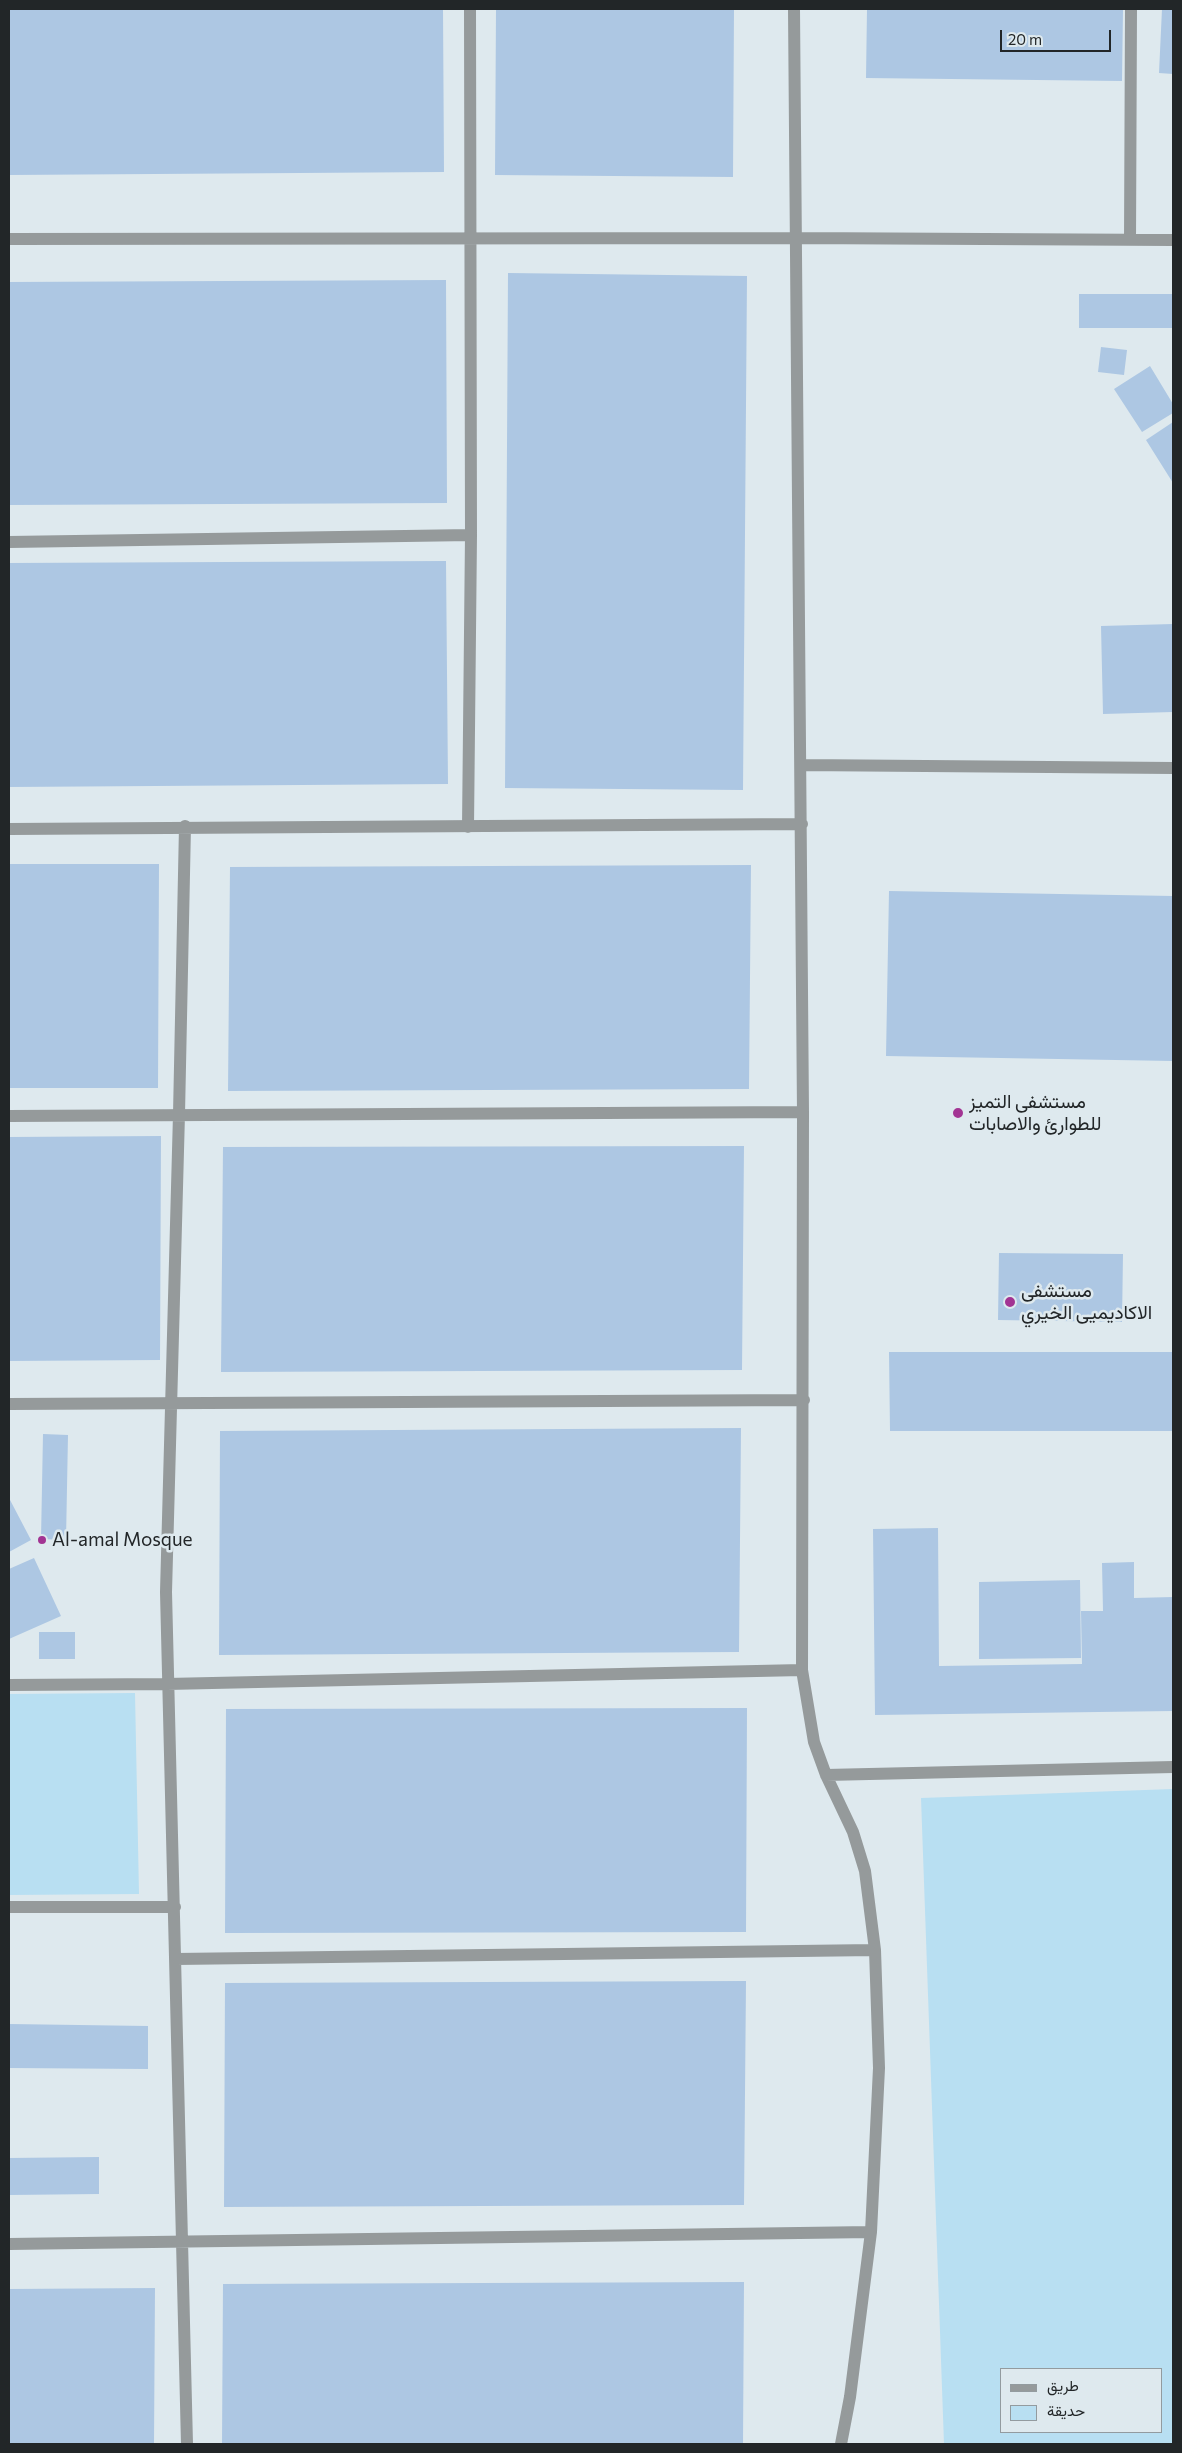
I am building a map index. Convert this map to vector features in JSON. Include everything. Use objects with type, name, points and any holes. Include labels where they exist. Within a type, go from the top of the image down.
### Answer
[{"type":"street","points":[[468,827],[471,535],[470,9]]},
{"type":"street","points":[[794,9],[802,824],[804,1400],[802,1670],[807,1710],[814,1742],[826,1775],[853,1832],[865,1871],[875,1950],[879,2068],[872,2232],[850,2397],[841,2444]]},
{"type":"street","points":[[1130,240],[1131,9]]},
{"type":"street","points":[[9,239],[796,238],[1173,240]]},
{"type":"street","points":[[9,542],[471,535]]},
{"type":"street","points":[[801,765],[1173,768]]},
{"type":"street","points":[[9,829],[185,826],[468,827],[802,824]]},
{"type":"street","points":[[185,826],[166,1592],[187,2444]]},
{"type":"street","points":[[9,1116],[803,1112]]},
{"type":"street","points":[[9,1404],[804,1400]]},
{"type":"street","points":[[9,1685],[167,1684],[802,1670]]},
{"type":"street","points":[[826,1775],[1173,1768]]},
{"type":"street","points":[[9,1907],[175,1906]]},
{"type":"street","points":[[176,1959],[875,1950]]},
{"type":"street","points":[[9,2244],[872,2232]]},
{"type":"green space","points":[[135,1693],[139,1894],[9,1895],[9,1694]]},
{"type":"green space","points":[[1173,1789],[1173,2444],[944,2444],[921,1798]]},
{"type":"building","points":[[9,9],[443,9],[444,172],[9,175]]},
{"type":"building","points":[[496,9],[734,9],[733,177],[495,175]]},
{"type":"building","points":[[867,9],[1123,9],[1122,81],[866,78]]},
{"type":"building","points":[[1162,9],[1173,9],[1173,74],[1159,73]]},
{"type":"building","points":[[508,273],[747,276],[743,790],[505,788]]},
{"type":"building","points":[[446,280],[447,503],[9,505],[9,282]]},
{"type":"building","points":[[1079,294],[1173,294],[1173,328],[1079,328]]},
{"type":"building","points":[[1101,347],[1127,350],[1124,375],[1098,372]]},
{"type":"building","points":[[1150,366],[1173,404],[1173,413],[1142,432],[1114,389]]},
{"type":"building","points":[[1173,422],[1173,483],[1146,440]]},
{"type":"building","points":[[446,561],[448,784],[9,787],[9,563]]},
{"type":"building","points":[[1173,624],[1173,712],[1103,714],[1101,626]]},
{"type":"building","points":[[9,864],[159,864],[158,1088],[9,1088]]},
{"type":"building","points":[[751,865],[749,1089],[228,1091],[230,867]]},
{"type":"building","points":[[889,891],[1173,896],[1173,1061],[886,1056]]},
{"type":"building","points":[[161,1136],[160,1360],[9,1361],[9,1137]]},
{"type":"building","points":[[744,1146],[742,1370],[221,1372],[223,1147]]},
{"type":"building","points":[[999,1253],[1123,1254],[1122,1322],[998,1320]]},
{"type":"building","points":[[889,1352],[1173,1352],[1173,1431],[890,1431]]},
{"type":"building","points":[[741,1428],[739,1652],[219,1655],[220,1431]]},
{"type":"building","points":[[43,1434],[68,1435],[66,1540],[41,1539]]},
{"type":"building","points":[[9,1498],[31,1540],[9,1552]]},
{"type":"building","points":[[938,1528],[939,1666],[1082,1664],[1081,1611],[1103,1611],[1102,1563],[1134,1562],[1134,1598],[1173,1597],[1173,1711],[875,1715],[873,1529]]},
{"type":"building","points":[[34,1558],[61,1616],[9,1639],[9,1569]]},
{"type":"building","points":[[1080,1580],[1081,1658],[979,1659],[979,1582]]},
{"type":"building","points":[[39,1632],[75,1632],[75,1659],[39,1659]]},
{"type":"building","points":[[747,1708],[746,1932],[225,1933],[226,1709]]},
{"type":"building","points":[[746,1981],[744,2205],[224,2207],[225,1983]]},
{"type":"building","points":[[9,2024],[148,2026],[148,2069],[9,2068]]},
{"type":"building","points":[[99,2157],[99,2194],[9,2195],[9,2158]]},
{"type":"building","points":[[744,2282],[743,2444],[222,2444],[223,2284]]},
{"type":"building","points":[[155,2288],[154,2444],[9,2444],[9,2289]]},
{"type":"place","name":"مستشفى التميز للطوارئ والاصابات","points":[[958,1113]]},
{"type":"place","name":"مستشفى الاكاديميى الخيري","points":[[1010,1302]]},
{"type":"place","name":"Al-amal Mosque","points":[[42,1540]]}]
